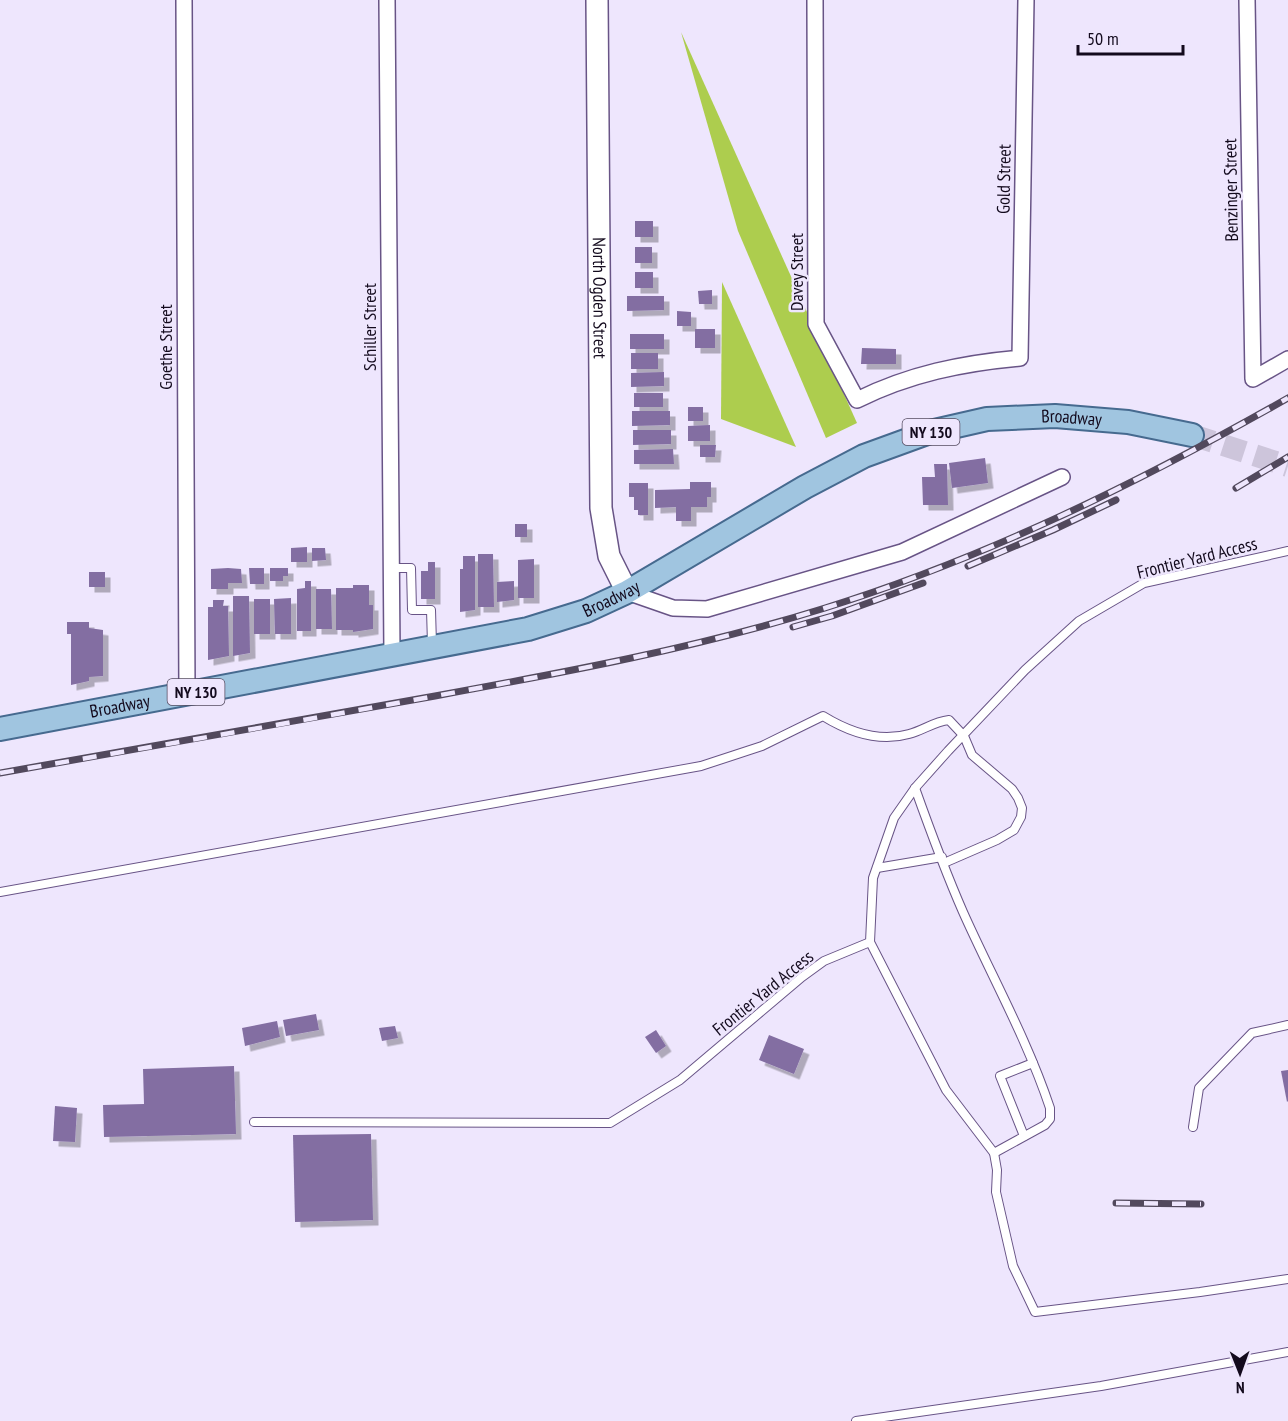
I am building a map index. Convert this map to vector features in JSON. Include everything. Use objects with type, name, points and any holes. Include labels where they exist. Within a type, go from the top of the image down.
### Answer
[{"type":"main road","name":"Broadway","points":[[0,729],[528,629],[586,611],[627,592],[854,461],[930,432],[987,419],[1055,416],[1128,422],[1192,435]]},
{"type":"street","name":"Goethe Street","points":[[184,0],[187,694]]},
{"type":"street","name":"Schiller Street","points":[[387,0],[392,654]]},
{"type":"street","name":"North Ogden Street","points":[[597,0],[601,508],[609,556],[627,592]]},
{"type":"street","name":"Davey Street","points":[[815,0],[816,324],[857,400],[905,379],[943,369],[981,361],[1020,358]]},
{"type":"street","name":"Gold Street","points":[[1020,358],[1026,0]]},
{"type":"street","name":"Benzinger Street","points":[[1247,0],[1253,379],[1288,359]]},
{"type":"street","points":[[627,592],[673,608],[707,609],[902,552],[1062,477]]},
{"type":"lane","name":"Frontier Yard Access","points":[[254,1122],[610,1123],[680,1080],[824,961],[870,942],[873,878],[894,818],[915,788],[1025,670],[1079,621],[1144,583],[1288,551]]},
{"type":"lane","points":[[391,568],[411,568],[412,610],[431,610],[432,646]]},
{"type":"lane","points":[[0,892],[701,766],[762,746],[823,716],[847,730],[880,738],[909,734],[936,721],[949,720],[964,736],[972,755],[1012,789],[1022,808],[1021,817],[1014,830],[997,840],[943,860],[877,868]]},
{"type":"lane","points":[[915,788],[963,912],[1010,1007],[1050,1108],[1050,1119],[1045,1125],[994,1153]]},
{"type":"lane","points":[[870,942],[946,1090],[994,1153],[997,1170],[996,1192],[1013,1266],[1035,1312],[1288,1279]]},
{"type":"lane","points":[[1193,1127],[1199,1088],[1252,1033],[1288,1024]]},
{"type":"lane","points":[[1024,1136],[1000,1076],[1033,1063]]},
{"type":"lane","points":[[856,1421],[1101,1386],[1288,1352]]},
{"type":"green space","points":[[681,32],[857,423],[826,438],[738,231]]},
{"type":"green space","points":[[722,282],[796,447],[721,419]]},
{"type":"building","points":[[635,221],[653,221],[653,237],[635,237]]},
{"type":"building","points":[[635,247],[652,247],[652,263],[635,263]]},
{"type":"building","points":[[635,272],[653,272],[653,288],[635,288]]},
{"type":"building","points":[[712,290],[712,304],[699,304],[698,291]]},
{"type":"building","points":[[627,296],[664,296],[664,310],[627,311]]},
{"type":"building","points":[[677,311],[691,312],[691,326],[677,326]]},
{"type":"building","points":[[695,329],[715,329],[715,348],[695,348]]},
{"type":"building","points":[[630,334],[664,334],[664,349],[630,349]]},
{"type":"building","points":[[862,348],[896,349],[896,364],[861,364]]},
{"type":"building","points":[[631,353],[658,353],[658,369],[631,369]]},
{"type":"building","points":[[664,372],[664,386],[631,387],[631,373]]},
{"type":"building","points":[[634,393],[663,393],[663,407],[634,407]]},
{"type":"building","points":[[688,407],[703,407],[703,421],[688,421]]},
{"type":"building","points":[[632,411],[670,411],[670,425],[632,426]]},
{"type":"building","points":[[710,425],[710,441],[688,441],[688,426]]},
{"type":"building","points":[[633,430],[671,430],[671,444],[633,445]]},
{"type":"building","points":[[700,445],[716,445],[715,457],[700,457]]},
{"type":"building","points":[[673,449],[674,464],[634,464],[634,450]]},
{"type":"building","points":[[985,458],[988,483],[952,488],[949,463]]},
{"type":"building","points":[[934,464],[947,464],[948,505],[923,505],[922,477],[935,477]]},
{"type":"building","points":[[690,482],[711,482],[711,497],[707,497],[707,507],[691,507],[691,521],[676,521],[676,507],[655,508],[655,490],[690,489]]},
{"type":"building","points":[[629,483],[648,483],[648,515],[638,515],[638,510],[634,510],[634,497],[629,497]]},
{"type":"building","points":[[515,524],[527,524],[527,537],[515,537]]},
{"type":"building","points":[[307,547],[307,562],[291,562],[291,548]]},
{"type":"building","points":[[312,548],[325,548],[326,560],[312,561]]},
{"type":"building","points":[[478,554],[493,554],[494,607],[478,607]]},
{"type":"building","points":[[463,556],[475,556],[475,610],[460,612],[460,569],[463,569]]},
{"type":"building","points":[[534,559],[534,598],[518,598],[518,560]]},
{"type":"building","points":[[428,562],[435,562],[435,599],[421,599],[421,571],[428,571]]},
{"type":"building","points":[[249,568],[264,568],[264,584],[250,584]]},
{"type":"building","points":[[270,568],[288,568],[288,576],[283,576],[283,581],[270,581]]},
{"type":"building","points":[[211,569],[241,569],[242,583],[228,583],[228,589],[211,589]]},
{"type":"building","points":[[89,572],[105,572],[105,587],[89,587]]},
{"type":"building","points":[[305,581],[311,581],[311,631],[297,631],[297,589],[305,588]]},
{"type":"building","points":[[514,581],[514,600],[497,602],[497,582]]},
{"type":"building","points":[[353,585],[369,585],[369,605],[373,605],[373,629],[353,632],[353,630],[336,630],[336,588],[353,588]]},
{"type":"building","points":[[316,589],[331,589],[332,629],[316,629]]},
{"type":"building","points":[[233,596],[249,596],[250,653],[233,656]]},
{"type":"building","points":[[291,598],[291,634],[275,634],[274,599]]},
{"type":"building","points":[[254,599],[270,599],[270,634],[254,634]]},
{"type":"building","points":[[213,600],[224,600],[223,606],[228,606],[229,656],[208,660],[208,607],[213,607]]},
{"type":"building","points":[[67,622],[89,622],[89,628],[103,630],[103,676],[89,677],[89,681],[71,685],[71,634],[67,634]]},
{"type":"building","points":[[316,1014],[319,1030],[286,1036],[283,1020]]},
{"type":"building","points":[[277,1021],[280,1037],[245,1046],[242,1028]]},
{"type":"building","points":[[395,1026],[398,1038],[382,1041],[379,1028]]},
{"type":"building","points":[[656,1030],[666,1046],[656,1053],[645,1037]]},
{"type":"building","points":[[769,1035],[804,1049],[794,1074],[759,1060]]},
{"type":"building","points":[[234,1066],[236,1134],[104,1137],[103,1105],[144,1104],[143,1069]]},
{"type":"building","points":[[1288,1070],[1288,1101],[1287,1102],[1281,1071]]},
{"type":"building","points":[[55,1106],[77,1108],[75,1142],[53,1141]]},
{"type":"building","points":[[371,1134],[373,1220],[295,1222],[293,1135]]},
{"type":"tunnel","points":[[1192,435],[1288,466]]},
{"type":"railway","points":[[0,773],[533,678],[680,647],[777,622],[886,588],[1004,541],[1119,488],[1288,398]]},
{"type":"railway","points":[[1236,488],[1288,457]]},
{"type":"railway","points":[[968,566],[1116,500]]},
{"type":"railway","points":[[793,627],[832,616],[923,583]]},
{"type":"railway","points":[[1116,1203],[1201,1204]]}]
